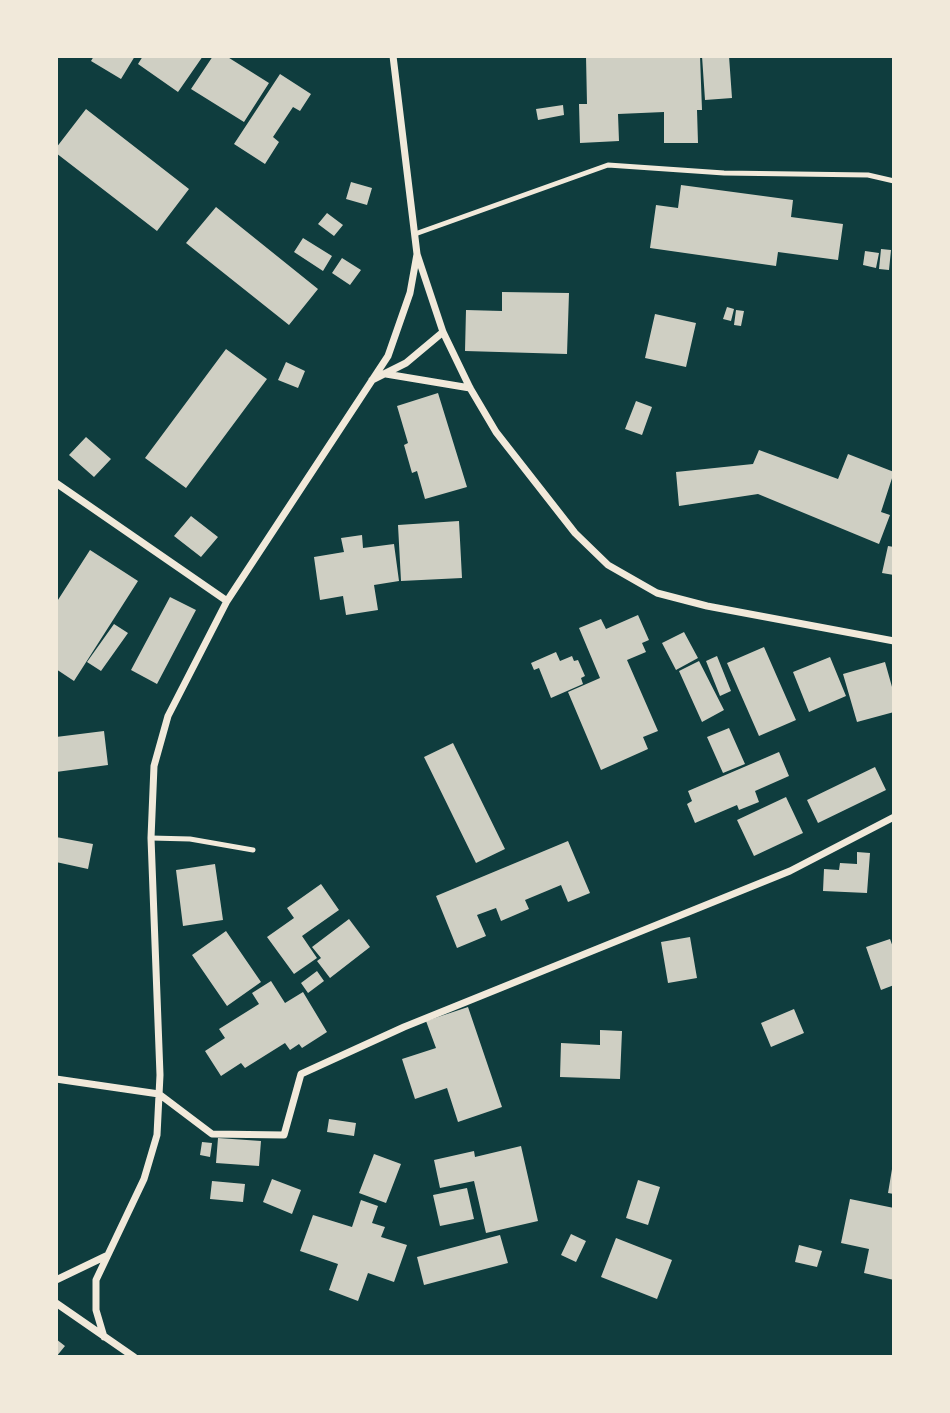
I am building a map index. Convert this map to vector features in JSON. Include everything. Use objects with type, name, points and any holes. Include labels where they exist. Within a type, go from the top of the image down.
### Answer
[{"type":"street","points":[[393,56],[417,254],[443,332],[470,388],[496,432],[566,523],[608,565],[633,580],[680,601],[894,640]]},
{"type":"street","points":[[104,1337],[96,1310],[96,1280],[144,1179],[157,1135],[159,1094],[151,838],[155,766],[168,716],[227,601],[388,356],[400,327],[417,254]]},
{"type":"street","points":[[372,381],[421,352],[443,332]]},
{"type":"street","points":[[385,374],[470,388]]},
{"type":"street","points":[[56,483],[227,601]]},
{"type":"street","points":[[56,1079],[159,1094],[212,1134],[284,1135],[301,1074],[404,1027],[790,871],[894,817]]},
{"type":"street","points":[[56,1280],[107,1256]]},
{"type":"street","points":[[56,1303],[134,1357]]},
{"type":"lane","points":[[415,234],[608,165],[724,173],[868,175],[894,181]]},
{"type":"lane","points":[[151,838],[190,839],[253,850]]},
{"type":"building","points":[[94,56],[135,56],[121,79],[91,61]]},
{"type":"building","points":[[143,56],[203,56],[178,92],[138,64]]},
{"type":"building","points":[[213,56],[226,56],[269,83],[244,122],[191,89]]},
{"type":"building","points":[[586,56],[700,56],[702,110],[697,110],[698,143],[664,143],[664,112],[618,114],[619,141],[580,143],[579,104],[587,104]]},
{"type":"building","points":[[702,56],[729,56],[732,98],[705,100]]},
{"type":"building","points":[[280,74],[311,94],[300,111],[293,107],[273,137],[279,142],[265,164],[234,144]]},
{"type":"building","points":[[563,105],[564,115],[538,120],[536,109]]},
{"type":"building","points":[[86,109],[189,189],[157,231],[56,153],[56,148]]},
{"type":"building","points":[[351,182],[372,188],[367,205],[346,199]]},
{"type":"building","points":[[681,185],[793,200],[791,217],[843,224],[838,260],[778,252],[776,266],[650,248],[656,205],[678,208]]},
{"type":"building","points":[[216,207],[318,289],[289,325],[186,243]]},
{"type":"building","points":[[327,213],[343,225],[334,236],[318,224]]},
{"type":"building","points":[[303,238],[332,256],[323,271],[294,252]]},
{"type":"building","points":[[881,249],[891,250],[889,270],[879,269]]},
{"type":"building","points":[[865,251],[879,253],[876,268],[863,265]]},
{"type":"building","points":[[342,258],[361,270],[350,285],[332,273]]},
{"type":"building","points":[[502,292],[569,293],[567,354],[465,351],[466,310],[502,311]]},
{"type":"building","points":[[727,307],[734,309],[731,321],[723,319]]},
{"type":"building","points":[[736,310],[744,311],[741,326],[734,325]]},
{"type":"building","points":[[655,314],[696,323],[686,367],[645,358]]},
{"type":"building","points":[[226,349],[267,379],[186,488],[145,458]]},
{"type":"building","points":[[286,362],[305,371],[298,388],[278,380]]},
{"type":"building","points":[[438,393],[467,487],[425,499],[417,471],[412,473],[404,445],[408,443],[397,406]]},
{"type":"building","points":[[636,401],[652,407],[642,435],[625,429]]},
{"type":"building","points":[[86,437],[111,459],[94,477],[69,455]]},
{"type":"building","points":[[759,450],[838,479],[848,454],[894,472],[881,512],[890,515],[879,544],[758,494],[679,506],[676,472],[753,464]]},
{"type":"building","points":[[191,516],[218,537],[201,557],[174,536]]},
{"type":"building","points":[[459,521],[462,578],[401,581],[398,525]]},
{"type":"building","points":[[362,535],[363,548],[394,544],[399,581],[374,585],[378,610],[346,615],[343,596],[320,600],[314,557],[344,552],[341,538]]},
{"type":"building","points":[[888,546],[894,547],[894,575],[882,573]]},
{"type":"building","points":[[90,550],[138,581],[74,681],[56,669],[56,603]]},
{"type":"building","points":[[170,597],[196,610],[157,684],[131,670]]},
{"type":"building","points":[[638,615],[649,640],[642,643],[646,652],[627,660],[658,731],[643,737],[648,749],[601,770],[568,692],[600,678],[579,628],[601,619],[606,629]]},
{"type":"building","points":[[114,624],[128,633],[101,671],[87,662]]},
{"type":"building","points":[[684,632],[698,658],[676,670],[662,643]]},
{"type":"building","points":[[764,647],[796,720],[759,736],[727,663]]},
{"type":"building","points":[[556,652],[560,661],[572,656],[574,661],[578,660],[585,676],[581,678],[583,684],[551,698],[539,668],[534,670],[531,663]]},
{"type":"building","points":[[717,656],[731,691],[720,696],[706,661]]},
{"type":"building","points":[[830,657],[846,696],[809,712],[793,672]]},
{"type":"building","points":[[699,661],[724,710],[702,722],[679,671]]},
{"type":"building","points":[[885,662],[894,694],[894,712],[857,722],[843,674]]},
{"type":"building","points":[[729,728],[745,764],[723,773],[707,737]]},
{"type":"building","points":[[104,731],[108,765],[56,772],[56,737]]},
{"type":"building","points":[[453,743],[505,849],[476,863],[424,757]]},
{"type":"building","points":[[779,752],[789,776],[755,791],[759,802],[739,810],[737,805],[695,823],[687,804],[692,801],[688,791]]},
{"type":"building","points":[[875,767],[886,790],[818,823],[807,800]]},
{"type":"building","points":[[786,797],[803,833],[754,856],[737,820]]},
{"type":"building","points":[[56,837],[93,844],[88,869],[56,862]]},
{"type":"building","points":[[568,841],[590,893],[568,902],[561,885],[525,900],[529,909],[501,921],[496,908],[477,915],[486,936],[457,948],[436,896]]},
{"type":"building","points":[[857,852],[870,853],[867,893],[823,891],[824,869],[839,870],[840,863],[857,864]]},
{"type":"building","points":[[215,864],[223,920],[183,926],[176,870]]},
{"type":"building","points":[[321,884],[339,910],[302,936],[317,958],[294,974],[267,937],[294,918],[287,908]]},
{"type":"building","points":[[349,919],[370,947],[330,978],[317,961],[321,958],[312,947]]},
{"type":"building","points":[[226,931],[261,982],[227,1006],[192,955]]},
{"type":"building","points":[[690,937],[697,978],[668,983],[661,942]]},
{"type":"building","points":[[890,939],[894,950],[894,985],[881,990],[866,947]]},
{"type":"building","points":[[317,971],[324,981],[308,993],[301,983]]},
{"type":"building","points":[[271,981],[285,1003],[303,992],[327,1032],[302,1048],[299,1044],[290,1050],[285,1043],[245,1068],[241,1063],[221,1076],[205,1051],[225,1038],[219,1029],[259,1004],[252,993]]},
{"type":"building","points":[[468,1007],[502,1107],[458,1122],[447,1088],[415,1099],[402,1059],[436,1048],[426,1021]]},
{"type":"building","points":[[794,1009],[804,1033],[771,1047],[761,1023]]},
{"type":"building","points":[[600,1030],[622,1031],[620,1079],[560,1077],[561,1043],[600,1045]]},
{"type":"building","points":[[329,1119],[356,1123],[354,1136],[327,1132]]},
{"type":"building","points":[[218,1138],[261,1141],[259,1166],[216,1163]]},
{"type":"building","points":[[202,1142],[212,1143],[210,1157],[200,1155]]},
{"type":"building","points":[[521,1146],[538,1221],[486,1233],[474,1181],[440,1188],[434,1160],[474,1151],[475,1157]]},
{"type":"building","points":[[374,1154],[401,1164],[386,1203],[359,1193]]},
{"type":"building","points":[[894,1163],[894,1194],[888,1193]]},
{"type":"building","points":[[272,1179],[301,1190],[292,1214],[263,1202]]},
{"type":"building","points":[[638,1180],[660,1187],[648,1225],[626,1218]]},
{"type":"building","points":[[212,1181],[245,1184],[243,1202],[210,1199]]},
{"type":"building","points":[[467,1188],[474,1219],[440,1226],[433,1195]]},
{"type":"building","points":[[850,1199],[894,1208],[894,1280],[864,1273],[869,1249],[841,1243]]},
{"type":"building","points":[[361,1200],[378,1206],[372,1223],[385,1227],[381,1237],[407,1245],[394,1282],[368,1273],[358,1301],[329,1290],[338,1264],[300,1251],[313,1215],[352,1227]]},
{"type":"building","points":[[571,1234],[586,1241],[576,1262],[561,1255]]},
{"type":"building","points":[[500,1235],[508,1263],[424,1285],[417,1257]]},
{"type":"building","points":[[616,1238],[672,1260],[657,1299],[601,1277]]},
{"type":"building","points":[[799,1245],[822,1251],[817,1267],[795,1262]]},
{"type":"building","points":[[56,1339],[65,1346],[56,1357]]}]
